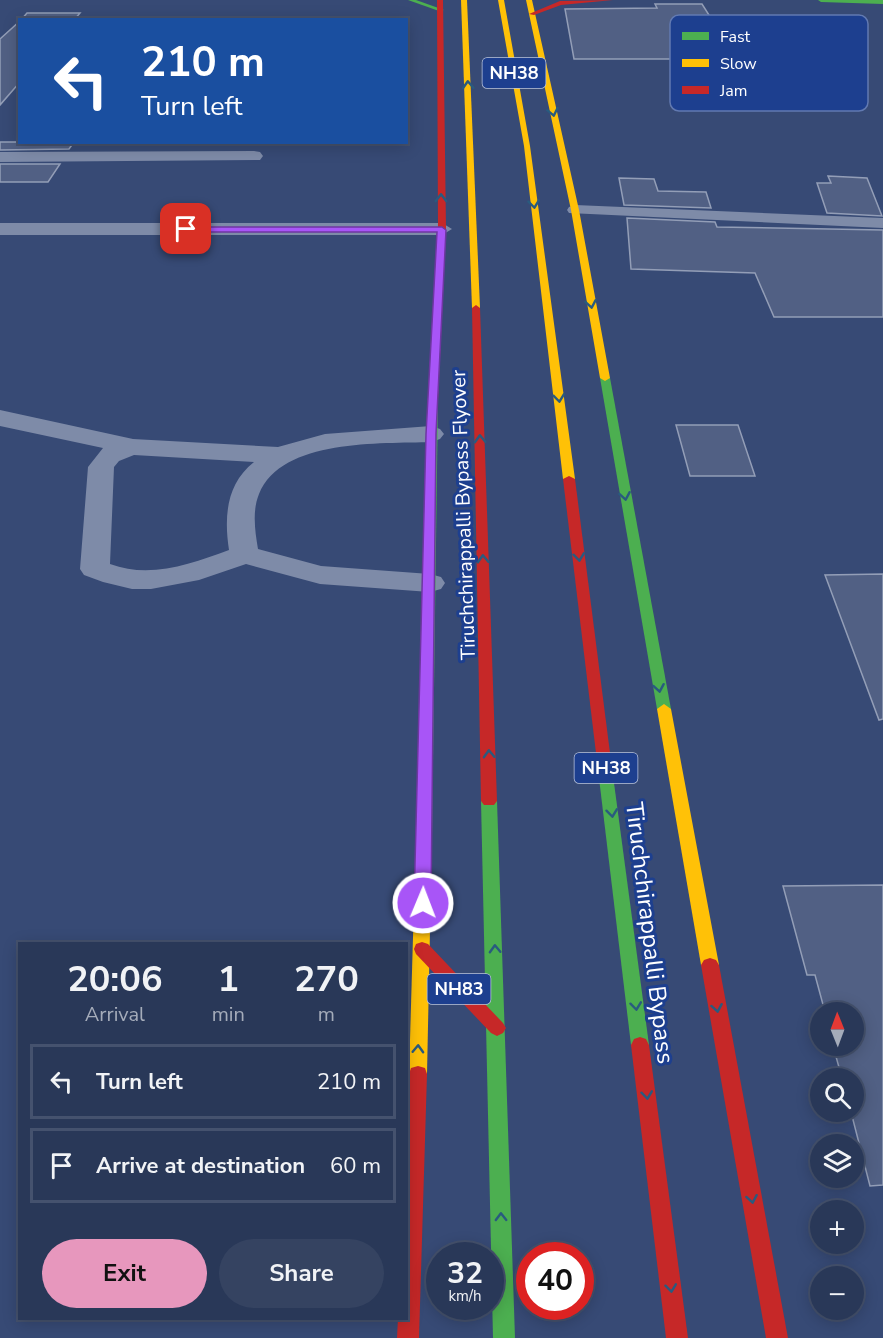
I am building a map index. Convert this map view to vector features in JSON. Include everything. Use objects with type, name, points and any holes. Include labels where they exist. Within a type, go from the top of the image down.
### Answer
[{"type":"main road","points":[[411,0],[441,5]]},
{"type":"main road","name":"Tiruchchirappalli Bypass Flyover","points":[[464,0],[471,144],[497,1028]]},
{"type":"main road","name":"Tiruchchirappalli Bypass","points":[[501,0],[527,146],[677,1338]]},
{"type":"main road","points":[[529,0],[575,210],[777,1338]]},
{"type":"main road","points":[[532,14],[560,3],[610,0]]},
{"type":"main road","points":[[821,0],[883,2]]},
{"type":"main road","name":"NH83","points":[[441,5],[442,230],[431,434],[422,949],[497,1028]]},
{"type":"main road","points":[[408,1338],[422,949]]},
{"type":"main road","name":"NH38","points":[[497,1028],[504,1338]]},
{"type":"street","points":[[8,157],[24,144]]},
{"type":"street","points":[[8,157],[254,156]]},
{"type":"street","points":[[0,229],[442,230]]},
{"type":"street","points":[[0,418],[133,447],[277,455],[318,443],[431,434]]},
{"type":"street","points":[[133,447],[104,458],[101,467],[94,569],[113,578],[146,581],[199,572],[244,554],[320,575],[430,583]]},
{"type":"street","points":[[244,554],[240,519],[244,492],[259,471],[277,455]]},
{"type":"lane","points":[[575,210],[883,223]]},
{"type":"building","points":[[655,4],[702,4],[709,15],[670,15],[670,59],[574,59],[565,9],[657,8]]},
{"type":"building","points":[[27,13],[80,13],[76,18],[23,18]]},
{"type":"building","points":[[18,23],[18,84],[0,105],[0,39]]},
{"type":"building","points":[[0,142],[73,144],[69,149],[0,150]]},
{"type":"building","points":[[0,164],[60,164],[48,182],[0,182]]},
{"type":"building","points":[[828,176],[867,178],[882,216],[827,213],[817,183],[831,183]]},
{"type":"building","points":[[619,178],[654,179],[658,191],[706,192],[711,208],[624,205]]},
{"type":"building","points":[[627,218],[715,222],[717,227],[883,230],[883,317],[774,317],[755,273],[631,269]]},
{"type":"building","points":[[676,425],[738,425],[755,476],[690,476]]},
{"type":"building","points":[[883,574],[883,719],[879,720],[825,575]]},
{"type":"building","points":[[883,885],[883,1185],[870,1186],[864,1163],[864,1134],[857,1134],[854,1122],[864,1122],[864,1068],[839,1068],[836,1056],[864,1056],[864,1002],[822,1002],[815,975],[807,975],[783,886]]},
{"type":"traffic: fast","points":[[411,0],[441,10]]},
{"type":"traffic: fast","points":[[821,0],[883,2]]},
{"type":"traffic: fast","points":[[605,378],[664,709]]},
{"type":"traffic: fast","points":[[424,835],[433,399]]},
{"type":"traffic: fast","points":[[603,753],[640,1045]]},
{"type":"traffic: fast","points":[[489,801],[504,1338]]},
{"type":"traffic: slow","points":[[464,0],[476,308]]},
{"type":"traffic: slow","points":[[501,0],[527,146],[569,479]]},
{"type":"traffic: slow","points":[[529,0],[575,210],[605,378]]},
{"type":"traffic: slow","points":[[664,709],[710,965]]},
{"type":"traffic: slow","points":[[418,1074],[424,835]]},
{"type":"traffic: jam","points":[[433,399],[442,229],[440,0]]},
{"type":"traffic: jam","points":[[532,14],[560,3],[610,0]]},
{"type":"traffic: jam","points":[[476,308],[489,801]]},
{"type":"traffic: jam","points":[[569,479],[603,753]]},
{"type":"traffic: jam","points":[[422,949],[497,1028]]},
{"type":"traffic: jam","points":[[710,965],[777,1338]]},
{"type":"traffic: jam","points":[[640,1045],[677,1338]]},
{"type":"traffic: jam","points":[[408,1338],[418,1074]]},
{"type":"route","points":[[186,229],[442,230],[431,434],[423,903]]}]
